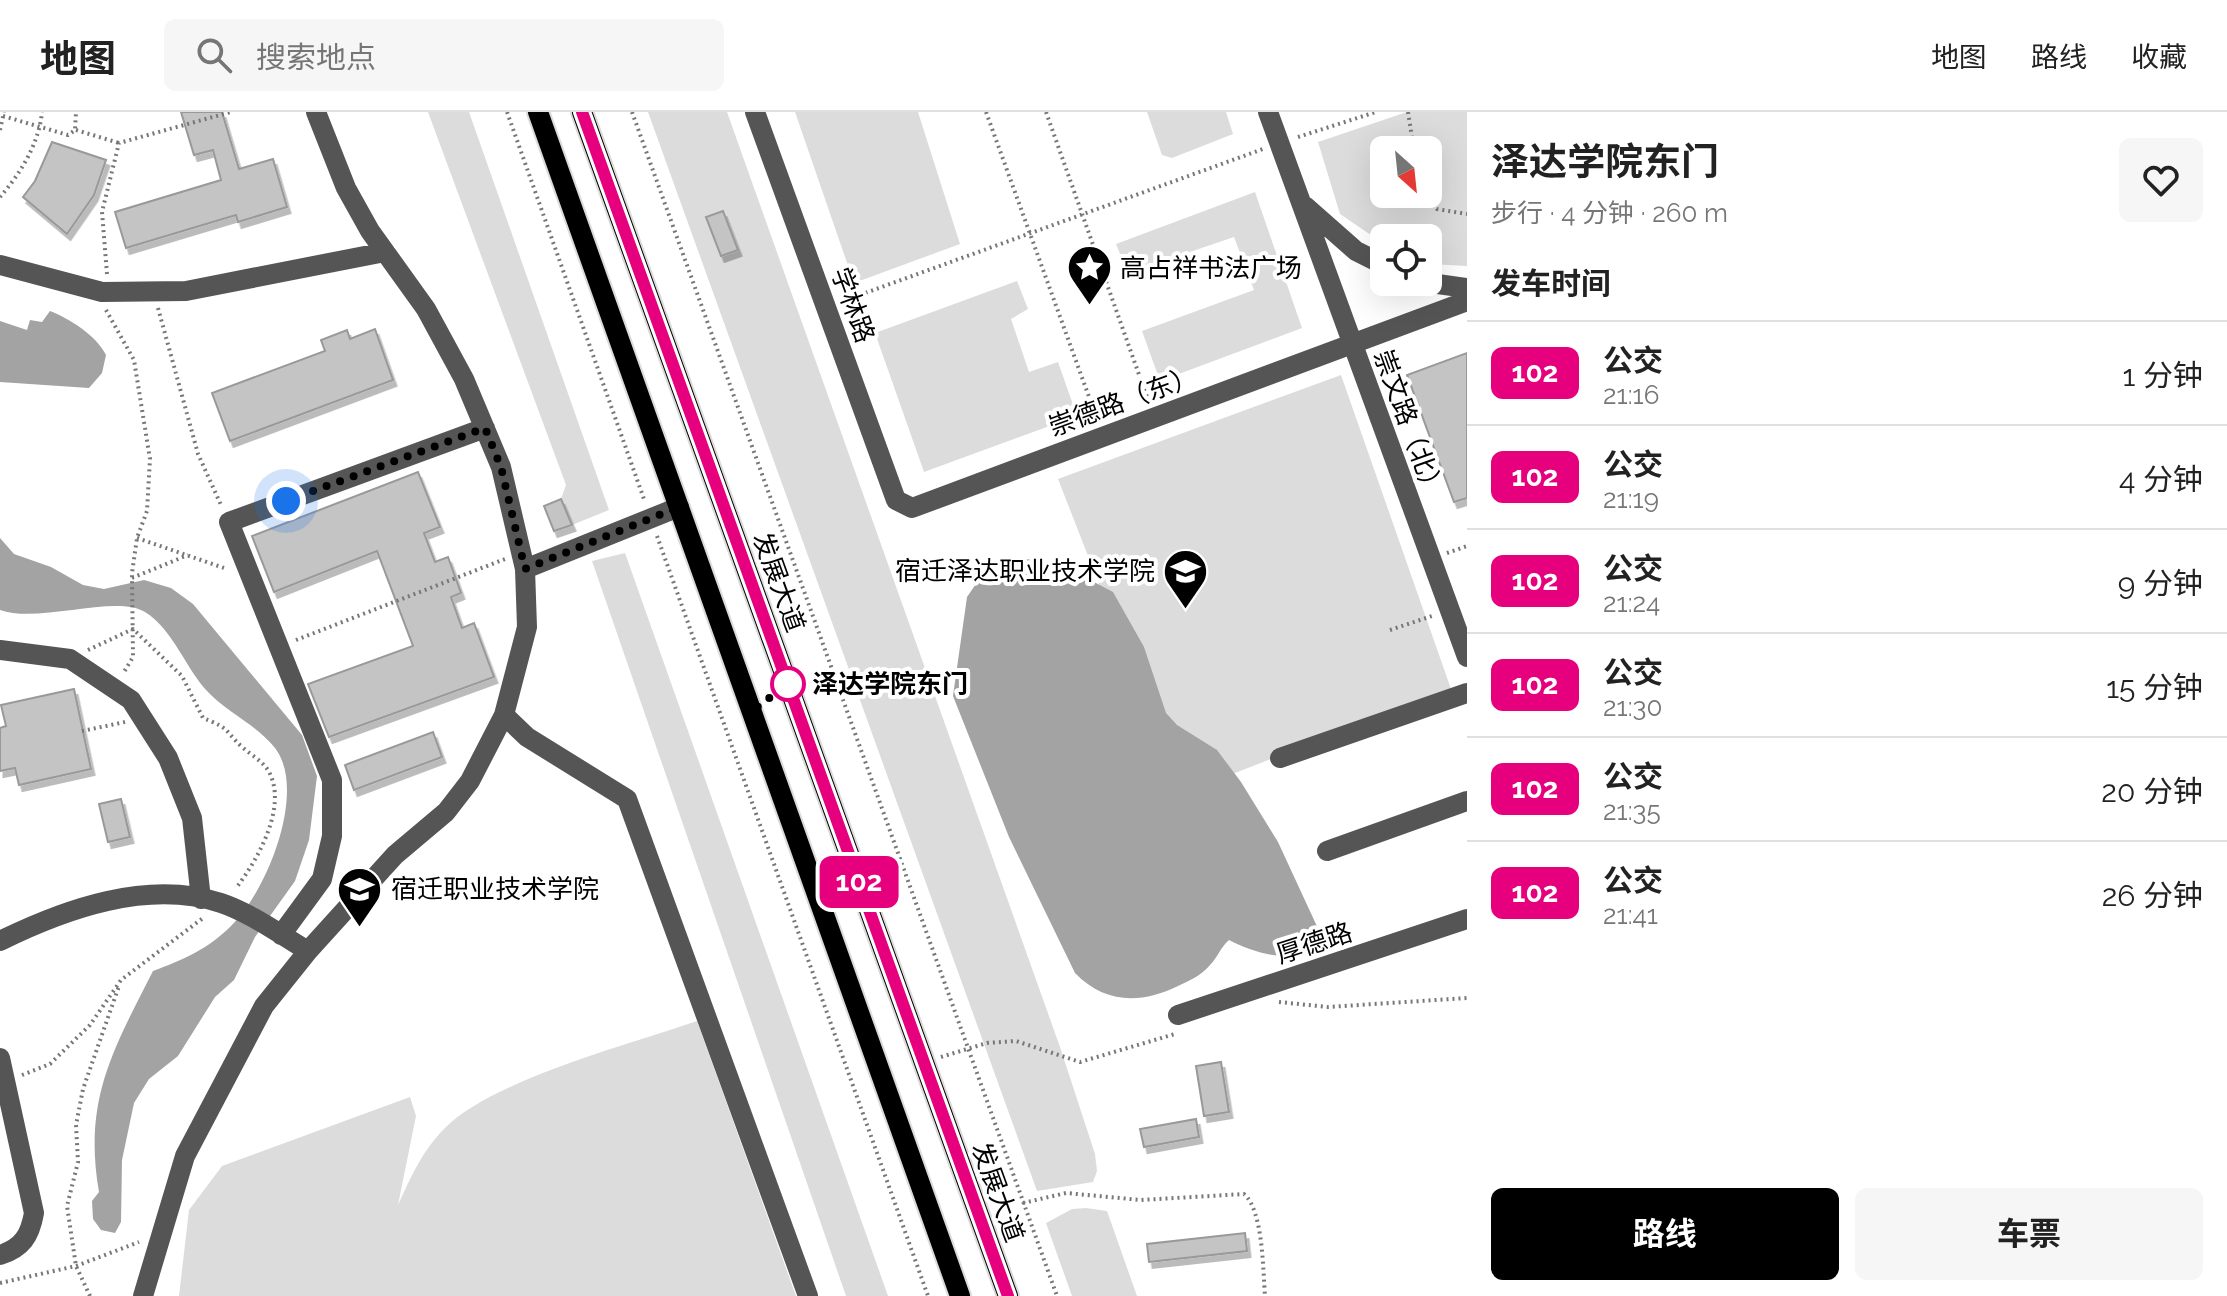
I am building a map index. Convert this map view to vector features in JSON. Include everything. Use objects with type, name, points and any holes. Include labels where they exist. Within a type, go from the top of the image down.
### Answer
[{"type":"main road","points":[[538,112],[960,1296]]},
{"type":"main road","name":"发展大道","points":[[582,112],[1008,1296]]},
{"type":"lane","points":[[143,1296],[185,1156],[264,1006],[308,951],[395,855],[446,812],[470,781],[504,715],[527,627],[524,561],[501,467],[464,379],[426,309],[385,252],[346,188],[316,112]]},
{"type":"lane","name":"学林路","points":[[755,112],[896,500],[912,508]]},
{"type":"lane","name":"崇文路（北）","points":[[1268,112],[1467,657]]},
{"type":"lane","points":[[1301,203],[1356,251],[1370,258]]},
{"type":"lane","points":[[0,265],[102,291],[186,291],[385,252]]},
{"type":"lane","points":[[1442,285],[1467,288]]},
{"type":"lane","name":"崇德路（东）","points":[[912,508],[1467,301]]},
{"type":"lane","points":[[281,935],[322,879],[335,805],[332,780],[229,522],[485,428]]},
{"type":"lane","points":[[524,561],[679,507]]},
{"type":"lane","points":[[0,650],[70,659],[131,700],[168,758],[192,818],[201,899]]},
{"type":"lane","points":[[1280,758],[1467,693]]},
{"type":"lane","points":[[504,715],[527,737],[627,799],[808,1296]]},
{"type":"lane","points":[[1327,851],[1467,801]]},
{"type":"lane","points":[[0,941],[45,919],[117,899],[178,894],[223,903],[308,951]]},
{"type":"lane","name":"厚德路","points":[[1178,1015],[1467,919]]},
{"type":"lane","points":[[0,1058],[34,1213],[31,1232],[18,1248],[0,1255]]},
{"type":"path","points":[[0,197],[29,155],[41,127],[42,112]]},
{"type":"path","points":[[75,130],[76,112]]},
{"type":"path","points":[[75,130],[119,143],[231,112]]},
{"type":"path","points":[[507,112],[928,1296]]},
{"type":"path","points":[[632,112],[1057,1296]]},
{"type":"path","points":[[986,112],[1103,437]]},
{"type":"path","points":[[1046,112],[1155,417]]},
{"type":"path","points":[[826,307],[1279,143],[1376,112]]},
{"type":"path","points":[[1408,112],[1412,136]]},
{"type":"path","points":[[0,130],[4,114],[68,135],[75,130]]},
{"type":"path","points":[[113,688],[133,657],[132,578],[137,538],[147,511],[150,459],[134,360],[102,291],[102,212],[119,143]]},
{"type":"path","points":[[1436,208],[1467,214]]},
{"type":"path","points":[[153,291],[198,454],[229,522]]},
{"type":"path","points":[[137,538],[252,578]]},
{"type":"path","points":[[132,578],[188,555]]},
{"type":"path","points":[[279,647],[524,561]]},
{"type":"path","points":[[1390,630],[1450,610]]},
{"type":"path","points":[[70,659],[133,629]]},
{"type":"path","points":[[82,731],[143,719]]},
{"type":"path","points":[[90,1296],[76,1266],[67,1206],[78,1162],[76,1125],[89,1066],[121,980]]},
{"type":"path","points":[[1023,1203],[1066,1193],[1141,1200],[1244,1194],[1253,1201],[1256,1215],[1265,1296]]},
{"type":"path","points":[[0,1283],[76,1266],[160,1234]]},
{"type":"shaded area","points":[[428,112],[469,112],[609,510],[572,525],[561,499],[566,485]]},
{"type":"shaded area","points":[[648,112],[727,112],[1060,1047],[1095,1154],[1097,1171],[1093,1182],[1037,1191]]},
{"type":"shaded area","points":[[795,112],[918,112],[960,244],[854,283]]},
{"type":"shaded area","points":[[1147,112],[1226,112],[1233,134],[1172,158],[1162,155]]},
{"type":"shaded area","points":[[1407,112],[1467,112],[1467,266],[1442,265],[1442,224],[1370,224],[1370,234],[1340,214],[1318,142]]},
{"type":"shaded area","points":[[1255,192],[1302,328],[1160,381],[1142,331],[1254,290],[1234,237],[1128,273],[1116,244]]},
{"type":"shaded area","points":[[1017,281],[1028,309],[1011,319],[1029,372],[1058,362],[1077,416],[924,472],[875,333]]},
{"type":"shaded area","points":[[50,311],[74,323],[102,348],[106,355],[102,373],[89,388],[0,382],[0,321],[27,330],[30,320],[42,322]]},
{"type":"shaded area","points":[[1341,375],[1451,689],[1181,794],[1058,479]]},
{"type":"shaded area","points":[[0,538],[14,554],[51,567],[83,585],[104,589],[144,580],[171,588],[193,604],[302,735],[317,776],[309,840],[295,881],[255,937],[234,980],[215,997],[178,1056],[149,1079],[134,1103],[122,1160],[121,1222],[115,1233],[101,1230],[93,1219],[92,1201],[99,1192],[95,1130],[99,1102],[114,1051],[153,971],[185,958],[213,941],[244,911],[257,890],[269,867],[285,815],[287,789],[284,767],[268,740],[209,693],[172,639],[145,612],[115,606],[35,614],[0,610]]},
{"type":"shaded area","points":[[625,553],[888,1296],[846,1296],[592,561]]},
{"type":"shaded area","points":[[1025,559],[1058,563],[1113,592],[1144,647],[1166,713],[1177,725],[1217,750],[1278,842],[1321,935],[1321,949],[1299,956],[1275,955],[1229,940],[1207,969],[1195,977],[1164,992],[1137,998],[1099,991],[1075,973],[1009,837],[953,696],[967,597],[980,578]]},
{"type":"shaded area","points":[[697,1021],[796,1296],[179,1296],[189,1210],[222,1166],[410,1097],[416,1116],[398,1205],[430,1146],[445,1128],[467,1111],[528,1079]]},
{"type":"shaded area","points":[[1072,1209],[1107,1211],[1137,1296],[1072,1296],[1046,1223]]},
{"type":"building","points":[[181,112],[222,112],[239,169],[273,159],[287,207],[238,222],[236,215],[126,248],[115,212],[221,180],[213,150],[194,155]]},
{"type":"building","points":[[52,142],[106,160],[94,195],[67,234],[23,197],[35,181]]},
{"type":"building","points":[[723,211],[738,250],[721,256],[706,217]]},
{"type":"building","points":[[375,329],[393,380],[230,441],[212,393],[325,351],[321,340],[347,330],[350,339]]},
{"type":"building","points":[[1467,353],[1467,498],[1454,502],[1407,375]]},
{"type":"building","points":[[418,472],[440,527],[424,533],[435,562],[448,557],[461,593],[451,597],[462,628],[474,623],[494,677],[329,737],[308,684],[413,646],[377,551],[274,592],[252,536]]},
{"type":"building","points":[[561,499],[572,525],[554,531],[544,506]]},
{"type":"building","points":[[74,689],[91,769],[19,785],[15,768],[0,771],[0,728],[6,726],[1,705]]},
{"type":"building","points":[[433,732],[442,757],[354,790],[345,765]]},
{"type":"building","points":[[121,799],[130,837],[108,842],[99,804]]},
{"type":"building","points":[[1221,1062],[1229,1112],[1204,1116],[1196,1066]]},
{"type":"building","points":[[1196,1119],[1199,1137],[1144,1147],[1140,1129]]},
{"type":"building","points":[[1245,1233],[1247,1251],[1149,1262],[1147,1244]]},
{"type":"bus line","name":"102","points":[[582,112],[1008,1296]]},
{"type":"place","name":"高占祥书法广场","points":[[1089,307]]},
{"type":"place","name":"宿迁泽达职业技术学院","points":[[1186,610]]},
{"type":"place","name":"泽达学院东门","points":[[788,684]]},
{"type":"place","name":"宿迁职业技术学院","points":[[360,928]]},
{"type":"route","points":[[286,501],[485,428],[501,467],[525,569],[679,507],[752,711],[788,684]]}]
